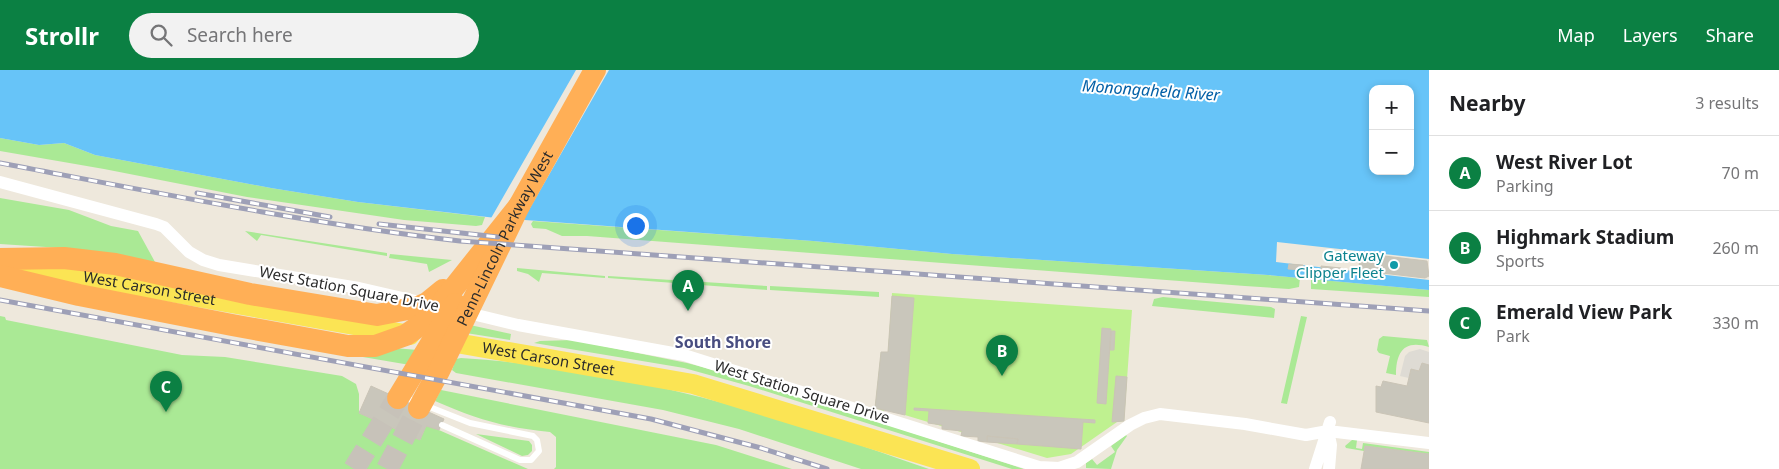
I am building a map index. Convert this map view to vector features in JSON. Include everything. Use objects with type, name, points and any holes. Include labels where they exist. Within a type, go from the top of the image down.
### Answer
[{"type":"highway","name":"Penn-Lincoln Parkway West","points":[[400,395],[519,202],[593,70]]},
{"type":"highway","name":"Penn-Lincoln Parkway West","points":[[419,408],[439,372],[519,202]]},
{"type":"highway","points":[[0,259],[64,258],[115,264],[250,294],[364,314],[388,314],[418,307],[433,299],[519,202]]},
{"type":"highway","points":[[0,276],[79,295],[232,325],[353,346],[375,346],[401,338],[428,319],[519,202]]},
{"type":"main road","name":"West Carson Street","points":[[0,267],[86,277],[283,314],[693,384],[970,469]]},
{"type":"street","name":"West Station Square Drive","points":[[0,182],[156,224],[164,228],[195,256],[219,265],[359,288],[518,325],[684,355],[1033,466],[1050,468],[1070,467],[1137,421],[1160,414],[1245,424],[1306,435],[1329,426],[1429,442]]},
{"type":"street","points":[[1315,469],[1317,456],[1329,426]]},
{"type":"street","points":[[1329,426],[1331,445],[1329,469]]},
{"type":"lane","points":[[400,395],[470,423],[533,436],[537,440],[539,451],[531,460],[520,460],[442,425]]},
{"type":"green space","points":[[0,138],[39,145],[64,143],[95,155],[271,188],[358,202],[485,217],[482,225],[476,226],[404,220],[247,197],[0,151]]},
{"type":"green space","points":[[0,198],[69,210],[111,226],[138,231],[155,262],[61,248],[0,244]]},
{"type":"green space","points":[[533,221],[813,241],[952,254],[1300,278],[1299,287],[1289,289],[587,236],[562,236],[546,229],[533,228],[531,224]]},
{"type":"green space","points":[[245,231],[387,253],[387,256],[261,235],[257,241]]},
{"type":"green space","points":[[390,254],[452,260],[429,272],[427,264],[389,258]]},
{"type":"green space","points":[[517,268],[605,276],[605,278],[542,273],[539,282],[528,274],[517,271]]},
{"type":"green space","points":[[608,276],[767,286],[767,290],[608,278]]},
{"type":"green space","points":[[1311,279],[1429,290],[1429,297],[1311,289]]},
{"type":"green space","points":[[770,286],[879,292],[879,297],[770,290]]},
{"type":"green space","points":[[892,293],[1132,310],[1124,421],[1117,422],[1071,454],[1047,458],[885,409],[884,411],[875,408],[881,352],[888,352]]},
{"type":"green space","points":[[1163,297],[1271,307],[1275,309],[1274,318],[1152,306],[1154,299]]},
{"type":"green space","points":[[0,316],[5,317],[6,320],[182,355],[225,357],[342,376],[356,384],[359,394],[359,413],[420,440],[426,426],[432,427],[528,469],[0,469]]},
{"type":"green space","points":[[1301,316],[1307,317],[1287,404],[1281,403]]},
{"type":"green space","points":[[470,325],[511,334],[510,340],[466,333]]},
{"type":"green space","points":[[1383,336],[1427,340],[1429,347],[1413,345],[1403,349],[1396,367],[1396,375],[1386,373],[1390,356],[1379,353],[1377,350],[1379,339]]},
{"type":"green space","points":[[573,340],[687,363],[740,377],[1024,469],[1012,469],[749,386],[684,368],[534,343],[540,341]]},
{"type":"green space","points":[[394,348],[418,350],[410,365],[357,356]]},
{"type":"green space","points":[[456,359],[504,361],[633,381],[759,413],[816,430],[929,469],[861,469],[739,429],[663,410],[456,373],[452,370]]},
{"type":"green space","points":[[441,390],[716,445],[792,469],[554,469],[556,467],[556,437],[550,432],[491,422],[464,413],[435,401]]},
{"type":"green space","points":[[476,434],[529,441],[532,445],[532,451],[528,455],[522,456]]},
{"type":"green space","points":[[1126,435],[1117,450],[1111,469],[1086,468],[1086,463],[1092,459],[1097,465],[1115,452],[1111,446]]},
{"type":"green space","points":[[1352,440],[1357,440],[1356,448],[1362,449],[1363,443],[1429,452],[1429,454],[1365,446],[1364,451],[1346,448],[1345,446]]},
{"type":"shaded area","points":[[1420,349],[1429,352],[1429,365],[1422,363],[1419,371],[1411,369],[1409,378],[1400,376],[1405,356],[1409,352]]},
{"type":"water","name":"Monongahela River","points":[[0,70],[1429,70],[1429,290],[1268,275],[952,254],[813,241],[496,218],[358,202],[271,188],[95,155],[64,143],[39,145],[0,138]]},
{"type":"pier","points":[[576,70],[609,70],[522,222],[490,220]]},
{"type":"pier","points":[[1277,242],[1429,259],[1429,280],[1276,262]]},
{"type":"building","name":"Gateway Clipper Fleet","points":[[1367,254],[1427,261],[1429,276],[1425,278],[1365,271],[1359,268],[1360,256]]},
{"type":"building","points":[[1289,264],[1303,265],[1303,270],[1288,269]]},
{"type":"building","points":[[1321,266],[1341,268],[1340,273],[1321,271]]},
{"type":"building","points":[[892,296],[914,298],[905,415],[875,408],[881,352],[888,352]]},
{"type":"building","points":[[1102,328],[1111,329],[1106,404],[1097,403]]},
{"type":"building","points":[[1111,331],[1115,331],[1114,350],[1110,350]]},
{"type":"building","points":[[1422,363],[1429,365],[1429,423],[1376,412],[1376,386],[1381,387],[1383,381],[1407,386],[1411,369],[1419,371]]},
{"type":"building","points":[[1116,376],[1127,377],[1124,421],[1112,422]]},
{"type":"building","points":[[371,386],[444,419],[439,430],[426,426],[420,440],[359,413]]},
{"type":"building","points":[[914,408],[1095,420],[1095,423],[1083,422],[1081,449],[1017,444],[1018,439],[987,436],[987,442],[978,441],[978,437],[961,436],[962,431],[942,429],[942,425],[928,423],[929,411],[914,410]]},
{"type":"building","points":[[987,436],[1018,439],[1017,444],[987,442]]},
{"type":"building","points":[[1365,446],[1429,454],[1429,469],[1361,469]]},
{"type":"tunnel","points":[[354,469],[398,398]]},
{"type":"tunnel","points":[[387,469],[419,408]]},
{"type":"railway","points":[[0,163],[287,216],[460,241],[1429,311]]},
{"type":"railway","points":[[197,193],[330,217]]},
{"type":"railway","points":[[379,224],[498,237]]},
{"type":"railway","points":[[0,300],[651,419],[761,448],[827,469]]},
{"type":"place","name":"Gateway Clipper Fleet","points":[[1394,265]]},
{"type":"place","name":"West River Lot","points":[[688,311]]},
{"type":"place","name":"Highmark Stadium","points":[[1002,376]]},
{"type":"place","name":"Emerald View Park","points":[[166,412]]},
{"type":"district","name":"South Shore","points":[[723,342]]}]
